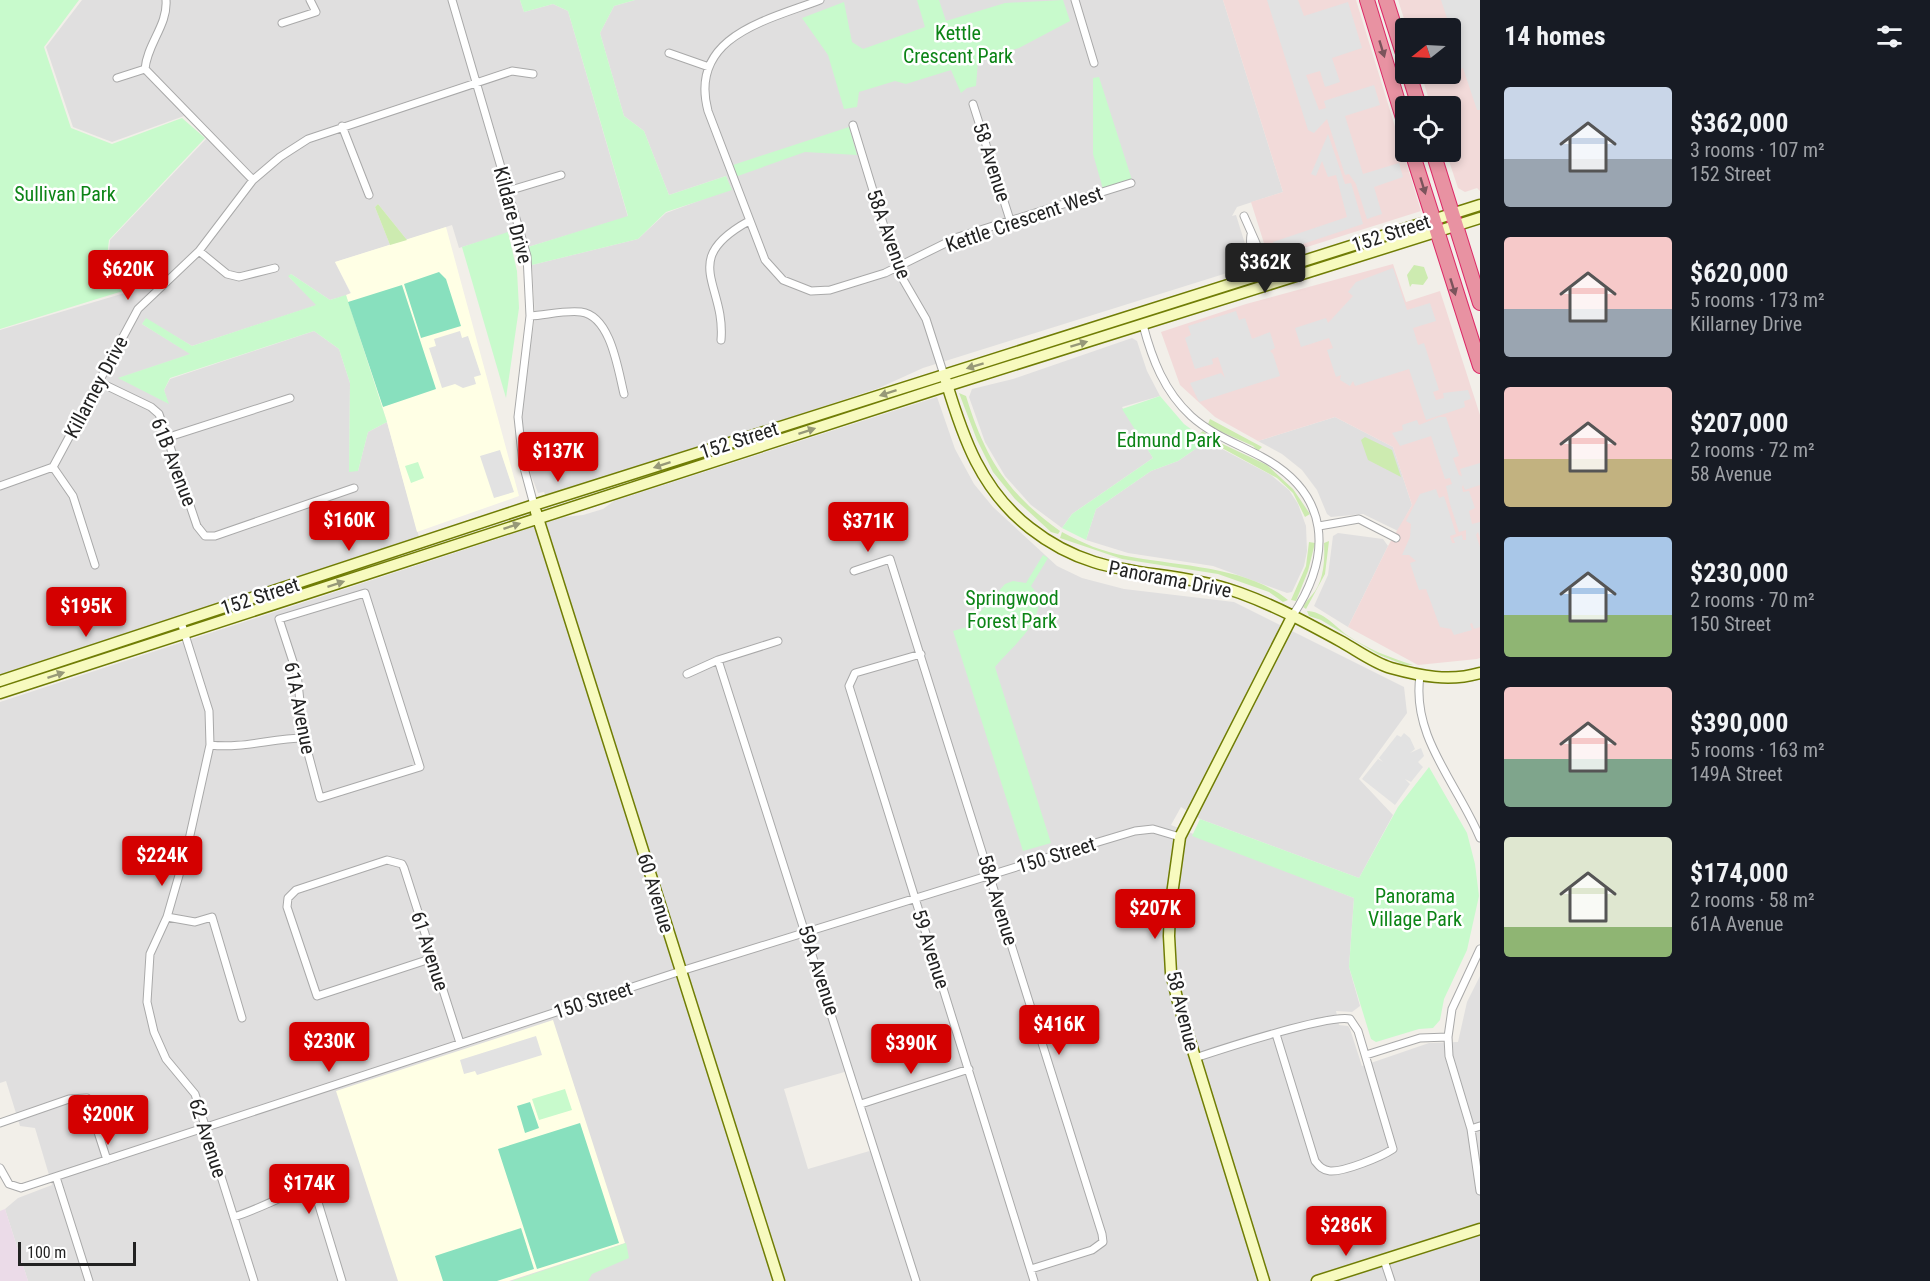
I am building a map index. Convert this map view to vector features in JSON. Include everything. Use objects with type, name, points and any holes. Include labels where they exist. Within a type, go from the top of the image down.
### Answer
[{"type":"highway","points":[[1367,0],[1396,96]]},
{"type":"highway","points":[[1386,0],[1395,28]]},
{"type":"highway","points":[[1415,162],[1480,366]]},
{"type":"highway","points":[[1435,162],[1480,303]]},
{"type":"main road","name":"152 Street","points":[[0,681],[534,505],[1266,286],[1454,220],[1480,205]]},
{"type":"main road","name":"152 Street","points":[[1454,220],[1480,218]]},
{"type":"main road","name":"152 Street","points":[[0,693],[538,517],[1159,307],[1294,264],[1435,226]]},
{"type":"main road","points":[[1266,286],[1268,279],[1294,264]]},
{"type":"main road","points":[[1237,295],[1243,287],[1259,281],[1265,273]]},
{"type":"main road","points":[[1143,324],[1143,319],[1159,307]]},
{"type":"main road","name":"Panorama Drive","points":[[946,380],[965,443],[982,475],[1020,520],[1053,544],[1107,567],[1210,583],[1242,593],[1293,615],[1387,667],[1419,676],[1441,678],[1480,673]]},
{"type":"main road","name":"60 Avenue","points":[[534,505],[779,1281]]},
{"type":"main road","name":"58 Avenue","points":[[1264,1281],[1171,973],[1170,909],[1180,837],[1293,615]]},
{"type":"main road","points":[[1317,1281],[1480,1229]]},
{"type":"street","points":[[166,0],[164,17],[146,52],[145,69],[253,180]]},
{"type":"street","points":[[282,23],[316,12],[310,0]]},
{"type":"street","name":"Kildare Drive","points":[[452,0],[527,256],[530,316],[518,417],[523,464],[534,505]]},
{"type":"street","points":[[721,340],[722,322],[710,280],[712,256],[723,236],[749,221],[708,111],[705,86],[709,67],[718,51],[734,35],[820,0]]},
{"type":"street","points":[[1075,0],[1094,63]]},
{"type":"street","points":[[669,53],[709,67]]},
{"type":"street","points":[[117,78],[145,69]]},
{"type":"street","name":"Killarney Drive","points":[[53,467],[138,309],[199,251],[253,180],[280,157],[308,139],[342,126],[513,71],[533,74]]},
{"type":"street","name":"58 Avenue","points":[[973,104],[1010,220]]},
{"type":"street","name":"58A Avenue","points":[[853,125],[897,269],[926,320],[946,380]]},
{"type":"street","points":[[342,126],[369,195]]},
{"type":"street","points":[[508,191],[561,175]]},
{"type":"street","name":"Kettle Crescent West","points":[[749,221],[765,260],[783,280],[811,291],[830,290],[897,269],[951,240],[1131,183]]},
{"type":"street","points":[[1244,216],[1256,243],[1265,273]]},
{"type":"street","points":[[1250,278],[1255,267],[1249,245],[1251,235]]},
{"type":"street","points":[[199,251],[227,274],[238,277],[275,268]]},
{"type":"street","points":[[530,316],[582,312],[599,321],[611,344],[624,394]]},
{"type":"street","points":[[1143,324],[1158,370],[1178,402],[1213,433],[1263,457],[1294,480],[1308,500],[1319,526],[1317,565],[1293,615]]},
{"type":"street","name":"61B Avenue","points":[[99,382],[152,407],[162,418],[198,526],[205,536],[215,536],[354,488]]},
{"type":"street","points":[[169,437],[290,398]]},
{"type":"street","points":[[0,486],[53,467],[73,496],[95,565]]},
{"type":"street","points":[[1319,526],[1359,519],[1396,538]]},
{"type":"street","name":"58A Avenue","points":[[854,571],[890,559],[1103,1242],[1092,1250],[1031,1269]]},
{"type":"street","name":"61A Avenue","points":[[365,593],[420,766],[320,798],[304,738],[297,674],[279,619],[365,593]]},
{"type":"street","name":"62 Avenue","points":[[181,622],[209,711],[210,745],[188,844],[167,917],[150,954],[147,987],[148,1012],[166,1059],[191,1087],[254,1281]]},
{"type":"street","points":[[687,674],[718,660],[778,641]]},
{"type":"street","name":"59 Avenue","points":[[921,654],[855,673],[849,686],[1034,1281]]},
{"type":"street","name":"59A Avenue","points":[[718,660],[756,784],[807,933],[916,1281]]},
{"type":"street","points":[[1419,676],[1418,698],[1426,736],[1471,815],[1480,838]]},
{"type":"street","points":[[210,745],[236,748],[267,740],[304,738]]},
{"type":"street","name":"150 Street","points":[[0,1168],[9,1184],[21,1188],[681,971],[1135,831],[1153,829],[1180,837]]},
{"type":"street","name":"61 Avenue","points":[[433,958],[317,996],[287,907],[288,898],[296,890],[350,871],[387,860],[397,862],[404,868],[433,958],[460,1043]]},
{"type":"street","points":[[167,917],[195,922],[212,917],[242,1018]]},
{"type":"street","points":[[1480,950],[1452,1009],[1448,1037],[1449,1056],[1471,1129],[1480,1191]]},
{"type":"street","points":[[1195,1058],[1276,1034],[1333,1020],[1350,1019],[1358,1031],[1366,1055],[1393,1149],[1384,1155],[1332,1171],[1322,1169],[1315,1161],[1276,1034]]},
{"type":"street","points":[[1366,1055],[1420,1038],[1448,1037]]},
{"type":"street","points":[[861,1104],[969,1069]]},
{"type":"street","points":[[0,1123],[69,1099],[87,1098],[106,1160]]},
{"type":"street","points":[[1471,1129],[1480,1126]]},
{"type":"street","points":[[56,1177],[89,1281]]},
{"type":"street","points":[[234,1217],[268,1206],[286,1194],[313,1186],[342,1281]]},
{"type":"street","points":[[1384,1260],[1391,1281]]},
{"type":"shaded area","points":[[82,0],[520,0],[524,12],[553,4],[568,11],[628,217],[528,247],[522,229],[459,248],[452,225],[407,240],[378,204],[375,207],[390,245],[335,262],[351,294],[330,300],[291,274],[289,277],[317,305],[192,346],[146,319],[142,324],[191,354],[119,378],[168,403],[164,390],[170,379],[314,331],[339,349],[350,383],[349,471],[358,471],[368,432],[387,422],[419,537],[0,678],[0,330],[128,292],[108,266],[110,240],[207,138],[184,116],[112,142],[73,127],[46,47]]},
{"type":"shaded area","points":[[635,0],[1223,0],[1283,192],[1237,207],[1232,216],[1236,215],[1251,263],[1243,268],[923,368],[879,388],[547,498],[544,492],[538,493],[531,475],[522,424],[523,391],[535,317],[532,265],[638,239],[666,213],[731,189],[726,176],[669,195],[644,131],[624,116],[600,33],[614,6]]},
{"type":"shaded area","points":[[1223,0],[1356,0],[1395,127],[1395,162],[1406,162],[1421,211],[1269,259],[1251,202],[1283,192]]},
{"type":"shaded area","points":[[1267,0],[1298,0],[1304,16],[1348,2],[1362,48],[1332,58],[1340,82],[1325,87],[1320,71],[1306,75],[1319,110],[1326,108],[1324,101],[1374,85],[1380,105],[1345,116],[1363,174],[1399,163],[1403,177],[1374,187],[1382,214],[1367,219],[1356,184],[1349,174],[1345,175],[1327,119],[1314,133],[1308,130]]},
{"type":"shaded area","points":[[1398,0],[1480,0],[1480,191],[1477,188],[1465,192],[1458,188],[1449,162],[1461,162],[1461,96],[1428,96],[1424,84],[1461,84],[1461,18],[1404,18]]},
{"type":"shaded area","points":[[1441,0],[1480,0],[1480,110],[1477,110],[1463,68],[1461,69],[1461,18],[1447,18]]},
{"type":"shaded area","points":[[1328,134],[1345,184],[1351,183],[1363,224],[1276,253],[1273,242],[1347,217],[1336,175],[1328,177],[1322,161],[1316,176],[1311,174]]},
{"type":"shaded area","points":[[446,227],[519,496],[417,532],[387,422],[346,295],[351,293],[335,262]]},
{"type":"shaded area","points":[[1393,264],[1406,302],[1440,291],[1480,415],[1480,658],[1477,659],[1418,665],[1348,627],[1388,546],[1412,505],[1393,447],[1335,417],[1258,441],[1215,417],[1180,385],[1161,332],[1246,304]]},
{"type":"shaded area","points":[[1393,268],[1407,310],[1430,303],[1436,321],[1413,328],[1418,345],[1424,343],[1439,390],[1433,392],[1436,400],[1444,398],[1443,393],[1468,390],[1471,399],[1464,401],[1465,407],[1426,420],[1409,369],[1355,386],[1353,381],[1350,386],[1340,380],[1341,375],[1336,377],[1327,350],[1333,348],[1329,338],[1301,347],[1295,328],[1326,318],[1328,323],[1353,296],[1348,292],[1356,282]]},
{"type":"shaded area","points":[[1236,311],[1239,320],[1245,318],[1252,339],[1270,332],[1275,348],[1270,351],[1280,376],[1199,402],[1190,383],[1221,373],[1225,378],[1218,357],[1212,359],[1213,364],[1195,369],[1185,338],[1191,335],[1188,326]]},
{"type":"shaded area","points":[[460,331],[462,338],[468,336],[481,375],[474,377],[476,384],[463,388],[455,384],[442,388],[429,348],[436,346],[434,339]]},
{"type":"shaded area","points":[[1132,338],[1137,341],[1147,371],[1160,396],[1122,407],[1153,458],[1072,514],[1062,528],[1031,505],[1005,476],[985,442],[969,397],[972,389],[1013,379]]},
{"type":"shaded area","points":[[937,397],[955,449],[974,484],[993,507],[1057,566],[1082,578],[1124,589],[1234,602],[1404,687],[1407,713],[1359,779],[1393,815],[1359,878],[1200,819],[1181,807],[1171,825],[1354,898],[1349,967],[1360,1006],[1352,1012],[1336,1011],[1339,1025],[1348,1026],[1350,1029],[1362,1066],[1429,1043],[1458,1042],[1467,1002],[1480,976],[1480,1281],[28,1281],[5,1209],[18,1198],[52,1185],[35,1128],[20,1126],[6,1081],[0,1083],[0,702],[564,517],[583,515],[603,509],[614,501]],"holes":[[[848,1071],[873,1150],[808,1169],[784,1089]]]},
{"type":"shaded area","points":[[1335,417],[1393,447],[1412,505],[1398,531],[1363,514],[1331,517],[1327,514],[1317,490],[1302,470],[1282,454],[1258,441]]},
{"type":"shaded area","points":[[1439,417],[1446,417],[1459,456],[1453,458],[1459,475],[1462,476],[1460,469],[1480,463],[1480,485],[1465,490],[1463,485],[1462,487],[1463,492],[1469,491],[1475,508],[1469,511],[1472,524],[1480,522],[1480,538],[1478,532],[1476,535],[1480,547],[1480,627],[1474,629],[1472,623],[1470,624],[1472,630],[1454,635],[1451,629],[1440,627],[1426,589],[1419,590],[1410,563],[1416,561],[1409,555],[1402,555],[1410,537],[1411,524],[1406,521],[1420,494],[1436,489],[1439,498],[1444,496],[1456,534],[1450,536],[1452,543],[1455,543],[1453,538],[1462,535],[1463,540],[1466,540],[1466,530],[1459,532],[1450,504],[1446,486],[1452,484],[1450,478],[1445,479],[1431,436],[1400,446],[1392,433],[1403,430],[1402,425],[1417,420],[1419,425]]},
{"type":"shaded area","points":[[1207,441],[1271,475],[1289,490],[1298,504],[1306,526],[1307,551],[1304,566],[1292,592],[1287,593],[1213,566],[1128,553],[1086,540],[1096,509],[1151,471],[1178,461]]},
{"type":"shaded area","points":[[500,450],[514,492],[494,498],[480,456]]},
{"type":"shaded area","points":[[1338,533],[1383,539],[1388,546],[1348,627],[1314,606],[1328,575],[1333,536]]},
{"type":"shaded area","points":[[1404,733],[1410,738],[1415,749],[1410,753],[1421,748],[1424,756],[1418,762],[1423,767],[1411,782],[1405,779],[1410,784],[1395,805],[1362,779],[1378,759],[1383,762],[1379,758],[1397,735],[1401,737]]},
{"type":"shaded area","points":[[553,1020],[625,1243],[509,1281],[398,1281],[336,1091]]},
{"type":"shaded area","points":[[536,1036],[542,1055],[477,1075],[475,1071],[464,1074],[460,1060]]},
{"type":"shaded area","points":[[5,1209],[28,1281],[0,1281],[0,1211]]},
{"type":"green space","name":"Sullivan Park","points":[[0,0],[79,0],[44,47],[71,128],[112,144],[182,118],[205,138],[109,240],[106,266],[126,290],[0,329]]},
{"type":"green space","points":[[520,0],[635,0],[614,6],[600,33],[624,116],[644,131],[669,195],[726,176],[732,190],[666,212],[638,239],[532,265],[528,247],[628,216],[568,11],[553,4],[524,12]]},
{"type":"green space","name":"Kettle Crescent Park","points":[[917,0],[939,0],[946,21],[1005,3],[1063,0],[1070,21],[1019,48],[978,61],[976,86],[967,88],[961,93],[951,70],[906,84],[895,81],[859,92],[857,107],[844,109],[828,55],[802,18],[844,2],[852,42],[863,49],[925,27]]},
{"type":"green space","points":[[1099,77],[1132,180],[1103,189],[1093,154],[1093,78]]},
{"type":"green space","points":[[849,127],[857,155],[805,152],[735,177],[730,166]]},
{"type":"green space","points":[[378,204],[407,240],[390,245],[375,207]]},
{"type":"green space","points":[[508,232],[517,271],[519,308],[506,398],[462,247]]},
{"type":"green space","points":[[1414,265],[1424,267],[1428,278],[1423,285],[1412,284],[1410,287],[1407,275]]},
{"type":"green space","points":[[439,272],[446,279],[461,326],[421,338],[404,284]]},
{"type":"green space","points":[[291,274],[330,300],[346,295],[387,422],[368,432],[358,471],[349,472],[350,383],[339,349],[314,331],[170,378],[164,390],[169,404],[118,378],[190,354],[142,324],[146,318],[192,346],[316,305],[288,276]]},
{"type":"green space","points":[[402,285],[436,389],[383,407],[348,302]]},
{"type":"green space","points":[[959,393],[966,396],[981,438],[1000,472],[1026,503],[1060,531],[1058,534],[1051,532],[1015,499],[993,472],[977,440]]},
{"type":"green space","name":"Edmund Park","points":[[1160,396],[1184,424],[1207,441],[1178,461],[1151,471],[1096,509],[1086,540],[1062,528],[1072,514],[1153,458],[1122,409]]},
{"type":"green space","points":[[1210,419],[1262,447],[1258,451],[1253,446],[1213,428],[1208,424]]},
{"type":"green space","points":[[1203,431],[1212,439],[1267,465],[1293,489],[1310,514],[1305,517],[1293,493],[1277,478],[1198,435]]},
{"type":"green space","points":[[1365,437],[1392,450],[1401,477],[1368,460],[1361,440]]},
{"type":"green space","points":[[418,462],[424,478],[411,483],[405,466]]},
{"type":"green space","points":[[1062,532],[1093,547],[1117,554],[1210,569],[1252,580],[1288,600],[1283,602],[1269,592],[1218,574],[1122,559],[1060,538]]},
{"type":"green space","points":[[1329,541],[1325,574],[1306,609],[1303,607],[1319,584],[1324,563],[1324,543]]},
{"type":"green space","points":[[1309,542],[1315,543],[1308,571],[1296,601],[1291,600],[1306,566]]},
{"type":"green space","name":"Springwood Forest Park","points":[[1043,555],[1048,558],[1031,586],[1037,596],[1038,607],[1035,618],[1029,629],[995,667],[1051,843],[1023,851],[953,631],[967,627],[1005,584],[1013,581],[1026,583]]},
{"type":"green space","points":[[1307,611],[1324,616],[1347,635],[1371,649],[1413,665],[1405,665],[1379,655],[1321,620],[1309,616]]},
{"type":"green space","name":"Panorama Village Park","points":[[1429,767],[1467,833],[1475,864],[1479,896],[1467,950],[1444,999],[1440,1020],[1433,1028],[1419,1029],[1376,1042],[1371,1039],[1349,967],[1354,898],[1192,836],[1200,819],[1359,878],[1398,807]]},
{"type":"green space","points":[[565,1089],[572,1110],[539,1120],[532,1099]]},
{"type":"green space","points":[[530,1102],[539,1128],[525,1133],[517,1106]]},
{"type":"green space","points":[[580,1123],[619,1243],[537,1269],[498,1149]]},
{"type":"green space","points":[[521,1228],[534,1269],[497,1281],[443,1281],[435,1256]]},
{"type":"green space","points":[[626,1243],[629,1258],[592,1274],[588,1281],[512,1281]]}]
